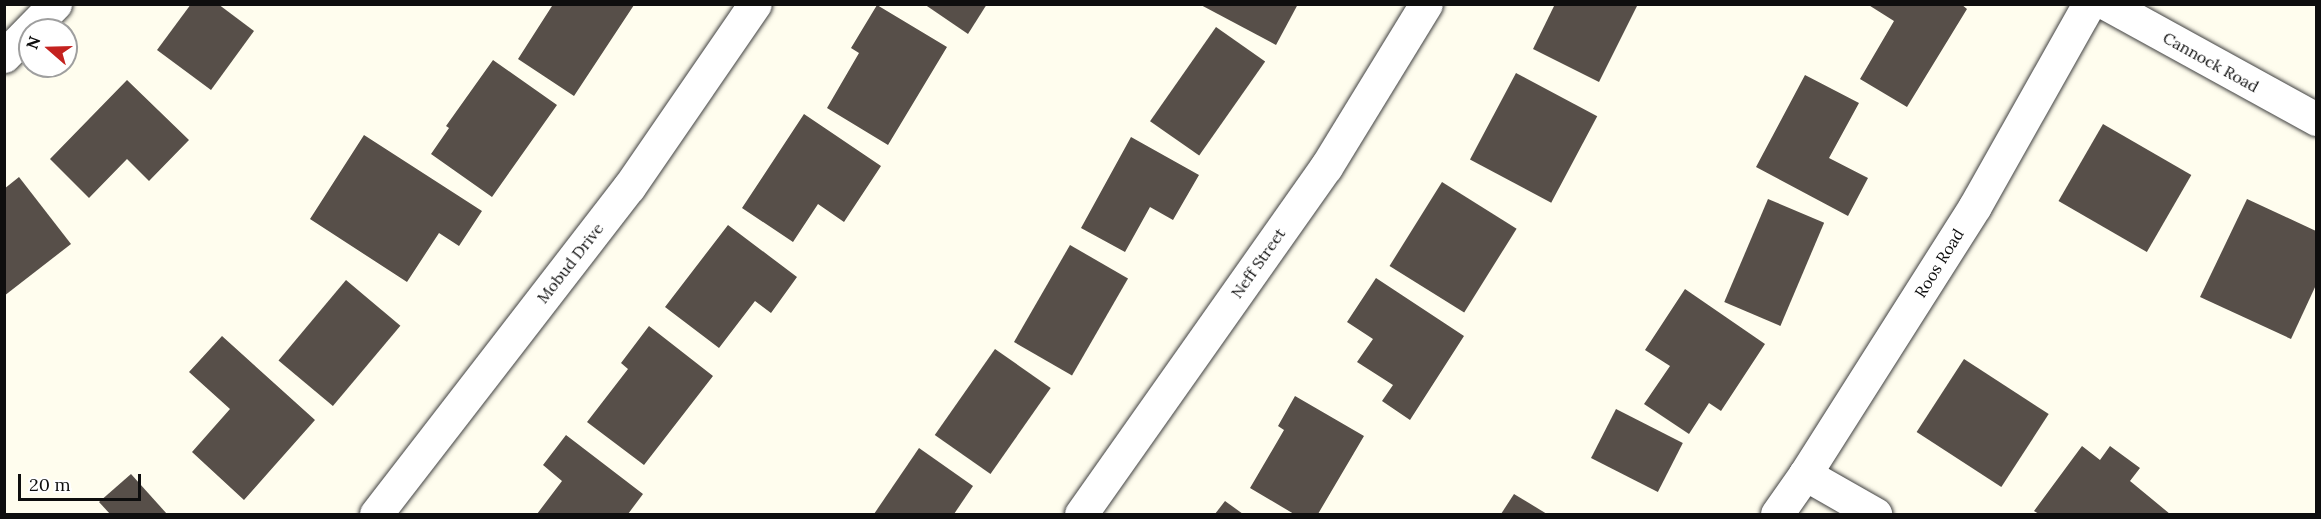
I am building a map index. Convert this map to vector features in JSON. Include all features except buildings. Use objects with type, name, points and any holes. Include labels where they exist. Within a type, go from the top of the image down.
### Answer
[{"type":"street","points":[[4,56],[55,4]]},
{"type":"street","name":"Mobud Drive","points":[[376,514],[629,187],[755,4]]},
{"type":"street","name":"Neff Street","points":[[1081,514],[1326,167],[1426,4]]},
{"type":"street","name":"Roos Road","points":[[1777,514],[1805,474],[1975,206],[2089,4]]},
{"type":"street","name":"Cannock Road","points":[[2107,4],[2316,119]]},
{"type":"street","points":[[1805,474],[1875,514]]}]
